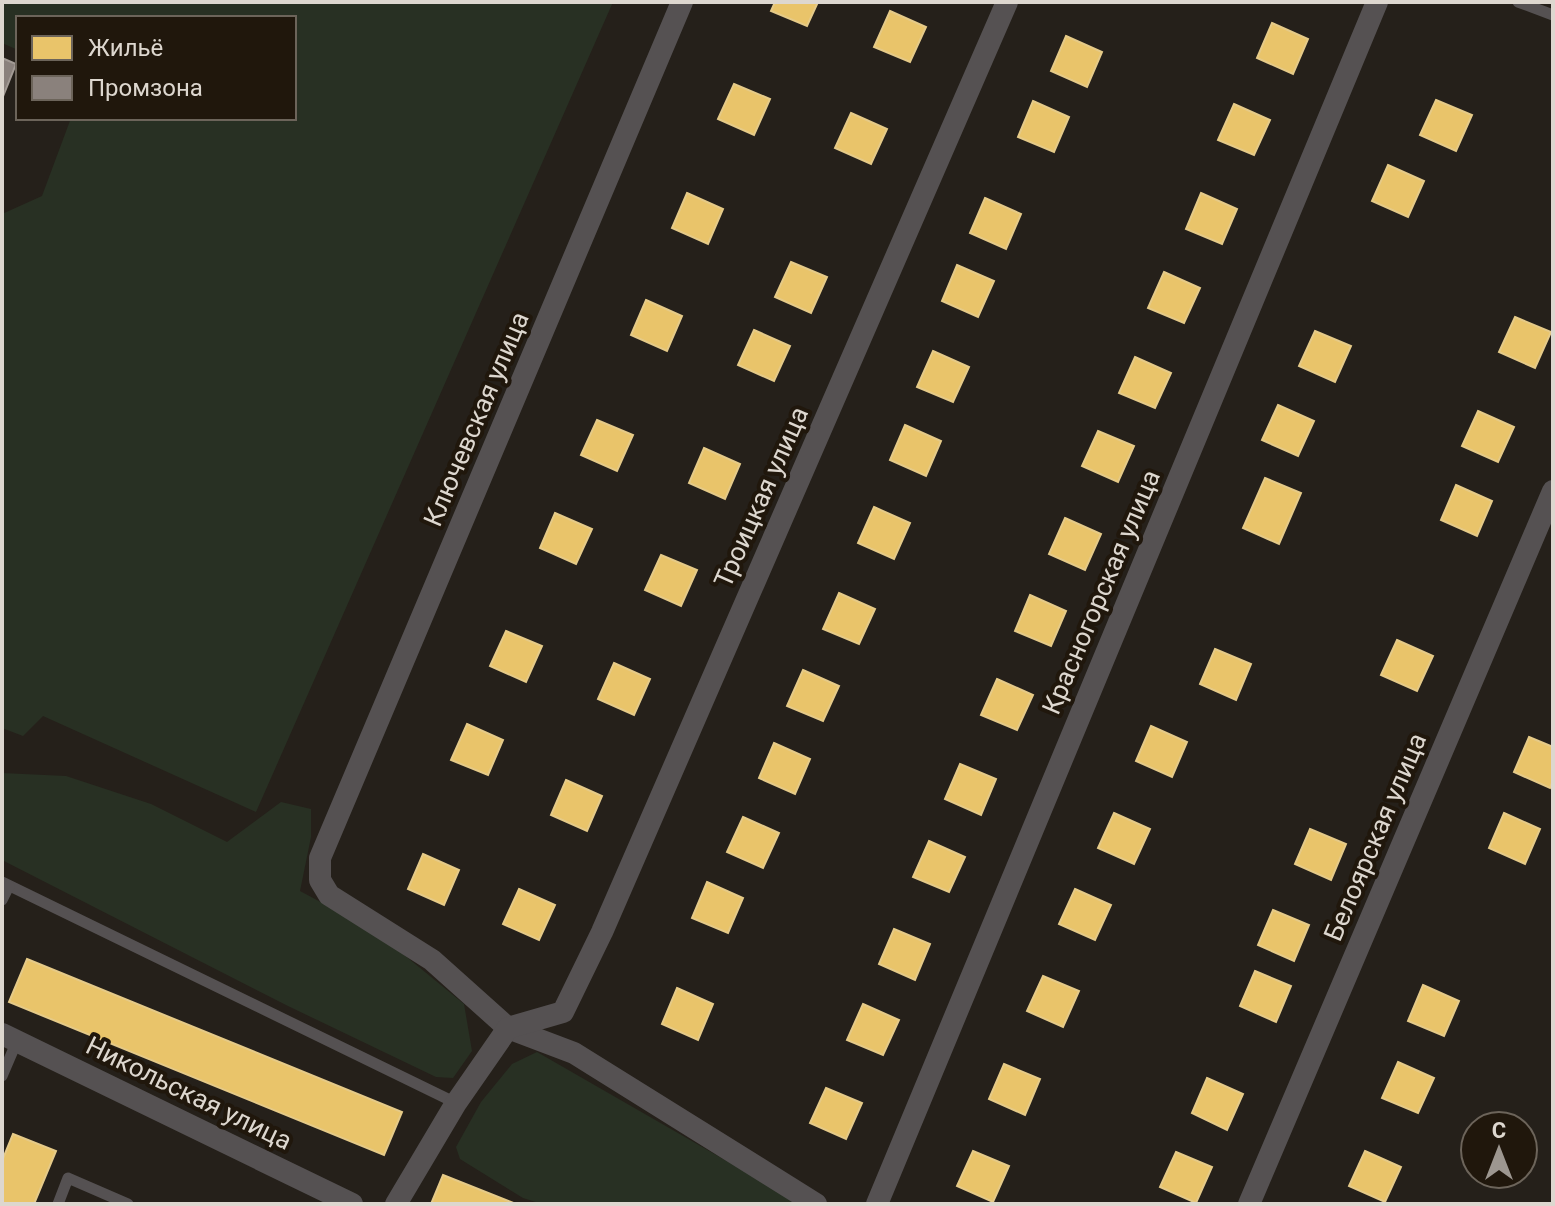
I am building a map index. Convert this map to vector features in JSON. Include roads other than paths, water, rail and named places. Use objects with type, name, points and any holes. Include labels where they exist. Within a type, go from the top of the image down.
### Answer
[{"type":"street","name":"Ключевская улица","points":[[508,1028],[432,960],[329,895],[320,880],[320,858],[682,2]]},
{"type":"street","name":"Троицкая улица","points":[[508,1028],[563,1012],[602,932],[1007,2]]},
{"type":"street","name":"Красногорская улица","points":[[877,1204],[1377,2]]},
{"type":"street","name":"Белоярская улица","points":[[1249,1204],[1553,491]]},
{"type":"street","points":[[396,1204],[456,1103],[508,1028],[574,1053],[816,1204]]},
{"type":"street","name":"Никольская улица","points":[[10,1037],[352,1204]]},
{"type":"lane","points":[[1518,2],[1553,15]]},
{"type":"lane","points":[[2,900],[5,884],[456,1103]]},
{"type":"lane","points":[[2,1076],[10,1037]]},
{"type":"lane","points":[[58,1204],[68,1178],[128,1204]]}]
